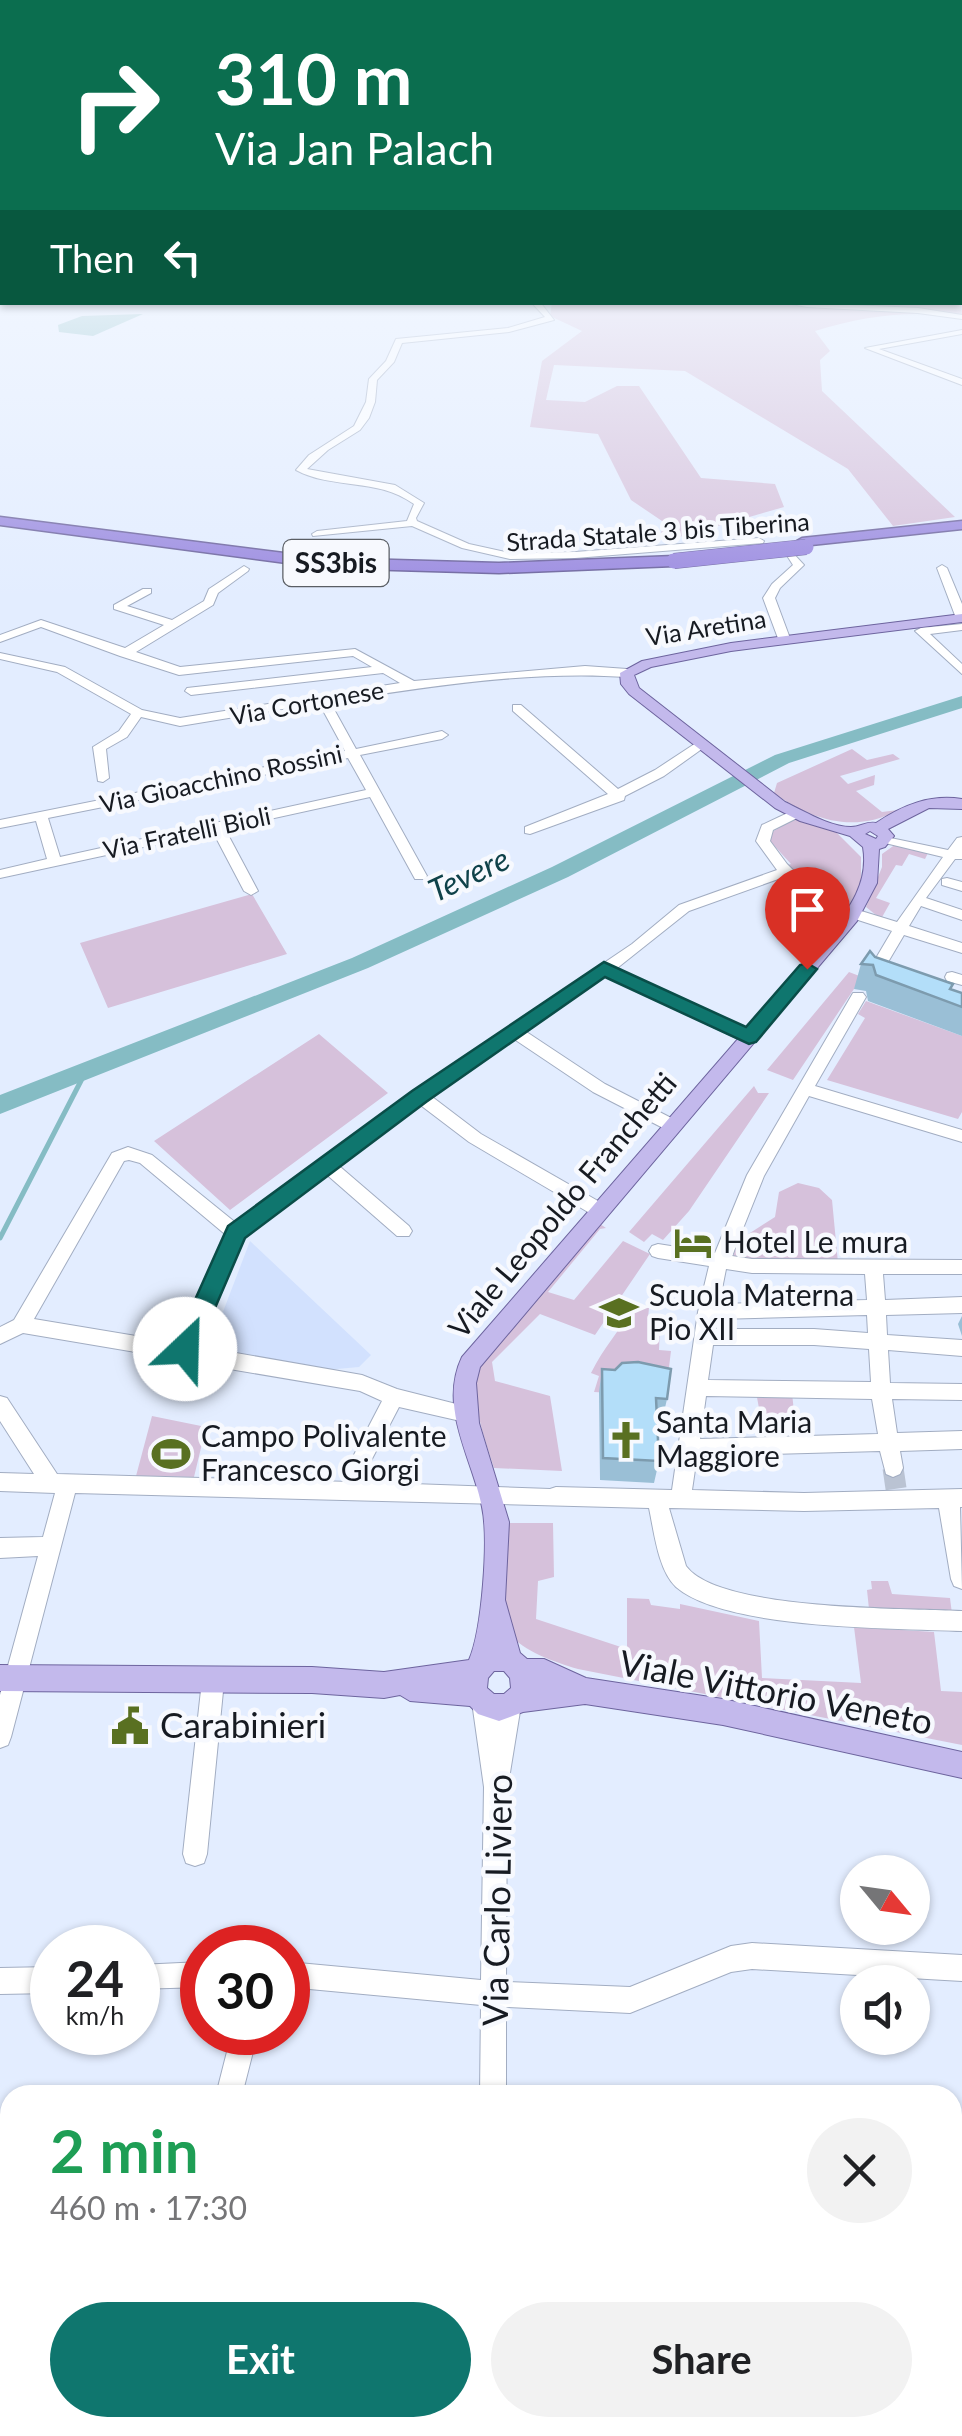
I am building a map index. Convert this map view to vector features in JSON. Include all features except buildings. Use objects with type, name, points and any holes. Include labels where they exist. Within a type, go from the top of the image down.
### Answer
[{"type":"highway","name":"Strada Statale 3 bis Tiberina","points":[[0,518],[270,558],[373,566],[539,568],[800,548],[962,528]]},
{"type":"main road","name":"Via Aretina","points":[[872,836],[787,810],[700,746],[628,684],[627,673],[647,662],[785,641],[928,626],[962,618]]},
{"type":"main road","points":[[872,836],[917,805],[950,801],[962,804]]},
{"type":"main road","name":"Viale Leopoldo Franchetti","points":[[480,1683],[497,1522],[465,1414],[465,1376],[470,1362],[853,914],[868,889],[873,871],[872,836]]},
{"type":"main road","points":[[480,1683],[496,1708],[514,1703],[524,1686],[492,1596]]},
{"type":"main road","points":[[480,1683],[497,1658],[585,1690]]},
{"type":"main road","points":[[7,1678],[323,1680],[384,1685],[480,1683]]},
{"type":"main road","name":"Viale Vittorio Veneto","points":[[514,1703],[585,1690],[723,1712],[962,1765]]},
{"type":"street","points":[[381,372],[373,380],[374,403],[364,422],[302,466],[304,472],[367,478],[415,498],[419,502],[411,518],[413,523]]},
{"type":"street","points":[[934,372],[962,382]]},
{"type":"street","points":[[306,463],[352,449]]},
{"type":"street","points":[[317,534],[413,523],[466,546],[510,556],[760,542]]},
{"type":"street","points":[[785,641],[769,598],[799,565],[800,548]]},
{"type":"street","points":[[942,568],[962,618]]},
{"type":"street","points":[[124,654],[209,603],[213,591],[244,569]]},
{"type":"street","points":[[147,590],[118,607],[175,624]]},
{"type":"street","points":[[0,639],[41,622],[178,671],[355,652],[412,685]]},
{"type":"street","points":[[962,626],[928,626],[921,630],[962,670]]},
{"type":"street","name":"Via Cortonese","points":[[0,656],[37,662],[78,676],[138,713],[166,721],[196,722],[412,685],[586,670],[627,673]]},
{"type":"street","points":[[191,690],[386,668]]},
{"type":"street","points":[[322,700],[420,876]]},
{"type":"street","points":[[517,708],[619,797]]},
{"type":"street","points":[[103,778],[99,747],[123,734],[138,713]]},
{"type":"street","name":"Via Gioacchino Rossini","points":[[0,824],[442,735]]},
{"type":"street","points":[[530,830],[619,797],[666,772],[700,746]]},
{"type":"street","name":"Via Fratelli Bioli","points":[[0,874],[374,792]]},
{"type":"street","points":[[787,810],[762,836],[786,872],[816,902],[962,948]]},
{"type":"street","points":[[41,817],[54,862]]},
{"type":"street","points":[[217,826],[251,892]]},
{"type":"street","points":[[872,836],[957,855]]},
{"type":"street","points":[[897,981],[874,973],[917,900],[947,882],[962,841]]},
{"type":"street","points":[[21,1325],[177,1352],[185,1349],[236,1233],[419,1096],[604,969],[684,908],[786,872]]},
{"type":"street","points":[[917,900],[962,914]]},
{"type":"street","points":[[604,969],[749,1037]]},
{"type":"street","points":[[681,1499],[707,1312],[719,1263],[741,1205],[858,998]]},
{"type":"street","points":[[513,1031],[599,1088],[673,1126]]},
{"type":"street","points":[[804,1090],[960,1132]]},
{"type":"street","points":[[419,1096],[475,1138],[599,1210]]},
{"type":"street","points":[[0,1336],[21,1325],[118,1157],[128,1153],[146,1159],[236,1233]]},
{"type":"street","points":[[326,1165],[403,1231]]},
{"type":"street","points":[[658,1250],[719,1263],[962,1267]]},
{"type":"street","points":[[871,1264],[881,1392],[893,1468]]},
{"type":"street","points":[[707,1312],[962,1305]]},
{"type":"street","points":[[811,1311],[814,1337]]},
{"type":"street","points":[[703,1337],[814,1337],[962,1348]]},
{"type":"street","points":[[185,1349],[249,1365],[362,1383],[394,1397],[465,1414]]},
{"type":"street","points":[[695,1388],[962,1392]]},
{"type":"street","points":[[354,1474],[394,1397]]},
{"type":"street","points":[[0,1404],[59,1483],[51,1546],[7,1678],[0,1737]]},
{"type":"street","points":[[687,1448],[962,1440]]},
{"type":"street","points":[[0,1482],[352,1488],[657,1499],[955,1498],[962,1579]]},
{"type":"street","points":[[657,1499],[677,1572],[684,1580],[742,1604],[962,1621]]},
{"type":"street","points":[[0,1548],[51,1546]]},
{"type":"street","points":[[195,1854],[214,1681]]},
{"type":"street","points":[[480,1683],[495,1791]]},
{"type":"street","name":"Via Carlo Liviero","points":[[493,2085],[495,1791],[514,1703]]},
{"type":"street","points":[[310,1977],[496,1994],[630,2000],[732,1959],[752,1956],[962,1968]]},
{"type":"street","points":[[0,1981],[30,1980]]},
{"type":"street","points":[[232,2085],[239,2055]]},
{"type":"shaded area","points":[[540,372],[552,372],[546,400],[585,402],[617,386],[639,386],[701,478],[775,484],[784,507],[676,538],[661,533],[665,523],[631,500],[598,434],[530,427]]},
{"type":"shaded area","points":[[686,372],[821,372],[822,391],[955,517],[893,526],[848,469]]},
{"type":"shaded area","points":[[852,749],[867,760],[893,754],[900,759],[840,776],[848,784],[875,775],[874,785],[856,791],[882,812],[898,810],[866,821],[834,821],[803,810],[774,793],[777,783]]},
{"type":"shaded area","points":[[796,818],[834,830],[861,857],[861,891],[849,908],[817,896],[785,866],[791,864],[769,840],[772,832]]},
{"type":"shaded area","points":[[896,844],[929,851],[925,859],[909,854],[902,866],[896,865],[876,898],[890,903],[881,919],[866,907],[882,867],[882,854]]},
{"type":"shaded area","points":[[252,894],[287,954],[108,1008],[80,943]]},
{"type":"shaded area","points":[[849,972],[862,977],[793,1080],[767,1070]]},
{"type":"shaded area","points":[[866,1001],[962,1036],[962,1112],[958,1119],[827,1080],[865,1018],[858,1014]]},
{"type":"shaded area","points":[[319,1034],[388,1093],[230,1210],[154,1141]]},
{"type":"shaded area","points":[[754,1086],[758,1093],[769,1093],[689,1211],[663,1240],[652,1234],[644,1242],[629,1232]]},
{"type":"shaded area","points":[[798,1183],[819,1188],[832,1200],[838,1263],[736,1262],[732,1256],[739,1240],[775,1217],[779,1192]]},
{"type":"shaded area","points":[[597,1222],[606,1228],[600,1229],[548,1292],[574,1300],[623,1241],[650,1254],[595,1335],[540,1314],[492,1362],[495,1381],[550,1396],[562,1471],[494,1468],[476,1401],[480,1359]]},
{"type":"shaded area","points":[[250,1241],[371,1355],[359,1367],[315,1371],[222,1354],[203,1341],[213,1338]]},
{"type":"shaded area","points":[[635,1306],[649,1308],[648,1318],[660,1326],[659,1350],[671,1351],[668,1375],[612,1393],[594,1392],[599,1376],[591,1373]]},
{"type":"shaded area","points":[[756,1392],[792,1393],[796,1431],[763,1430]]},
{"type":"shaded area","name":"Campo Polivalente Francesco Giorgi","points":[[152,1416],[206,1427],[194,1477],[136,1476]]},
{"type":"shaded area","points":[[501,1523],[553,1523],[554,1577],[538,1581],[536,1619],[627,1649],[627,1598],[649,1599],[651,1605],[680,1609],[680,1604],[759,1621],[762,1678],[861,1683],[854,1627],[934,1632],[941,1691],[962,1692],[962,1745],[578,1669],[538,1654],[519,1643],[505,1628]]},
{"type":"shaded area","points":[[871,1581],[888,1581],[892,1594],[950,1598],[952,1614],[869,1609],[867,1590],[872,1589]]},
{"type":"waterway","name":"Tevere","points":[[0,1105],[360,963],[560,872],[782,759],[962,702]]},
{"type":"waterway","points":[[0,1238],[85,1073]]},
{"type":"tunnel","points":[[893,1468],[897,1495]]},
{"type":"place","name":"Hotel Le mura","points":[[693,1243]]},
{"type":"place","name":"Scuola Materna Pio XII","points":[[619,1313]]},
{"type":"place","name":"Santa Maria Maggiore","points":[[626,1440]]},
{"type":"place","name":"Campo Polivalente Francesco Giorgi","points":[[171,1454]]},
{"type":"place","name":"Carabinieri","points":[[130,1726]]},
{"type":"route","points":[[185,1349],[236,1233],[419,1096],[604,969],[749,1037],[807,969]]}]
